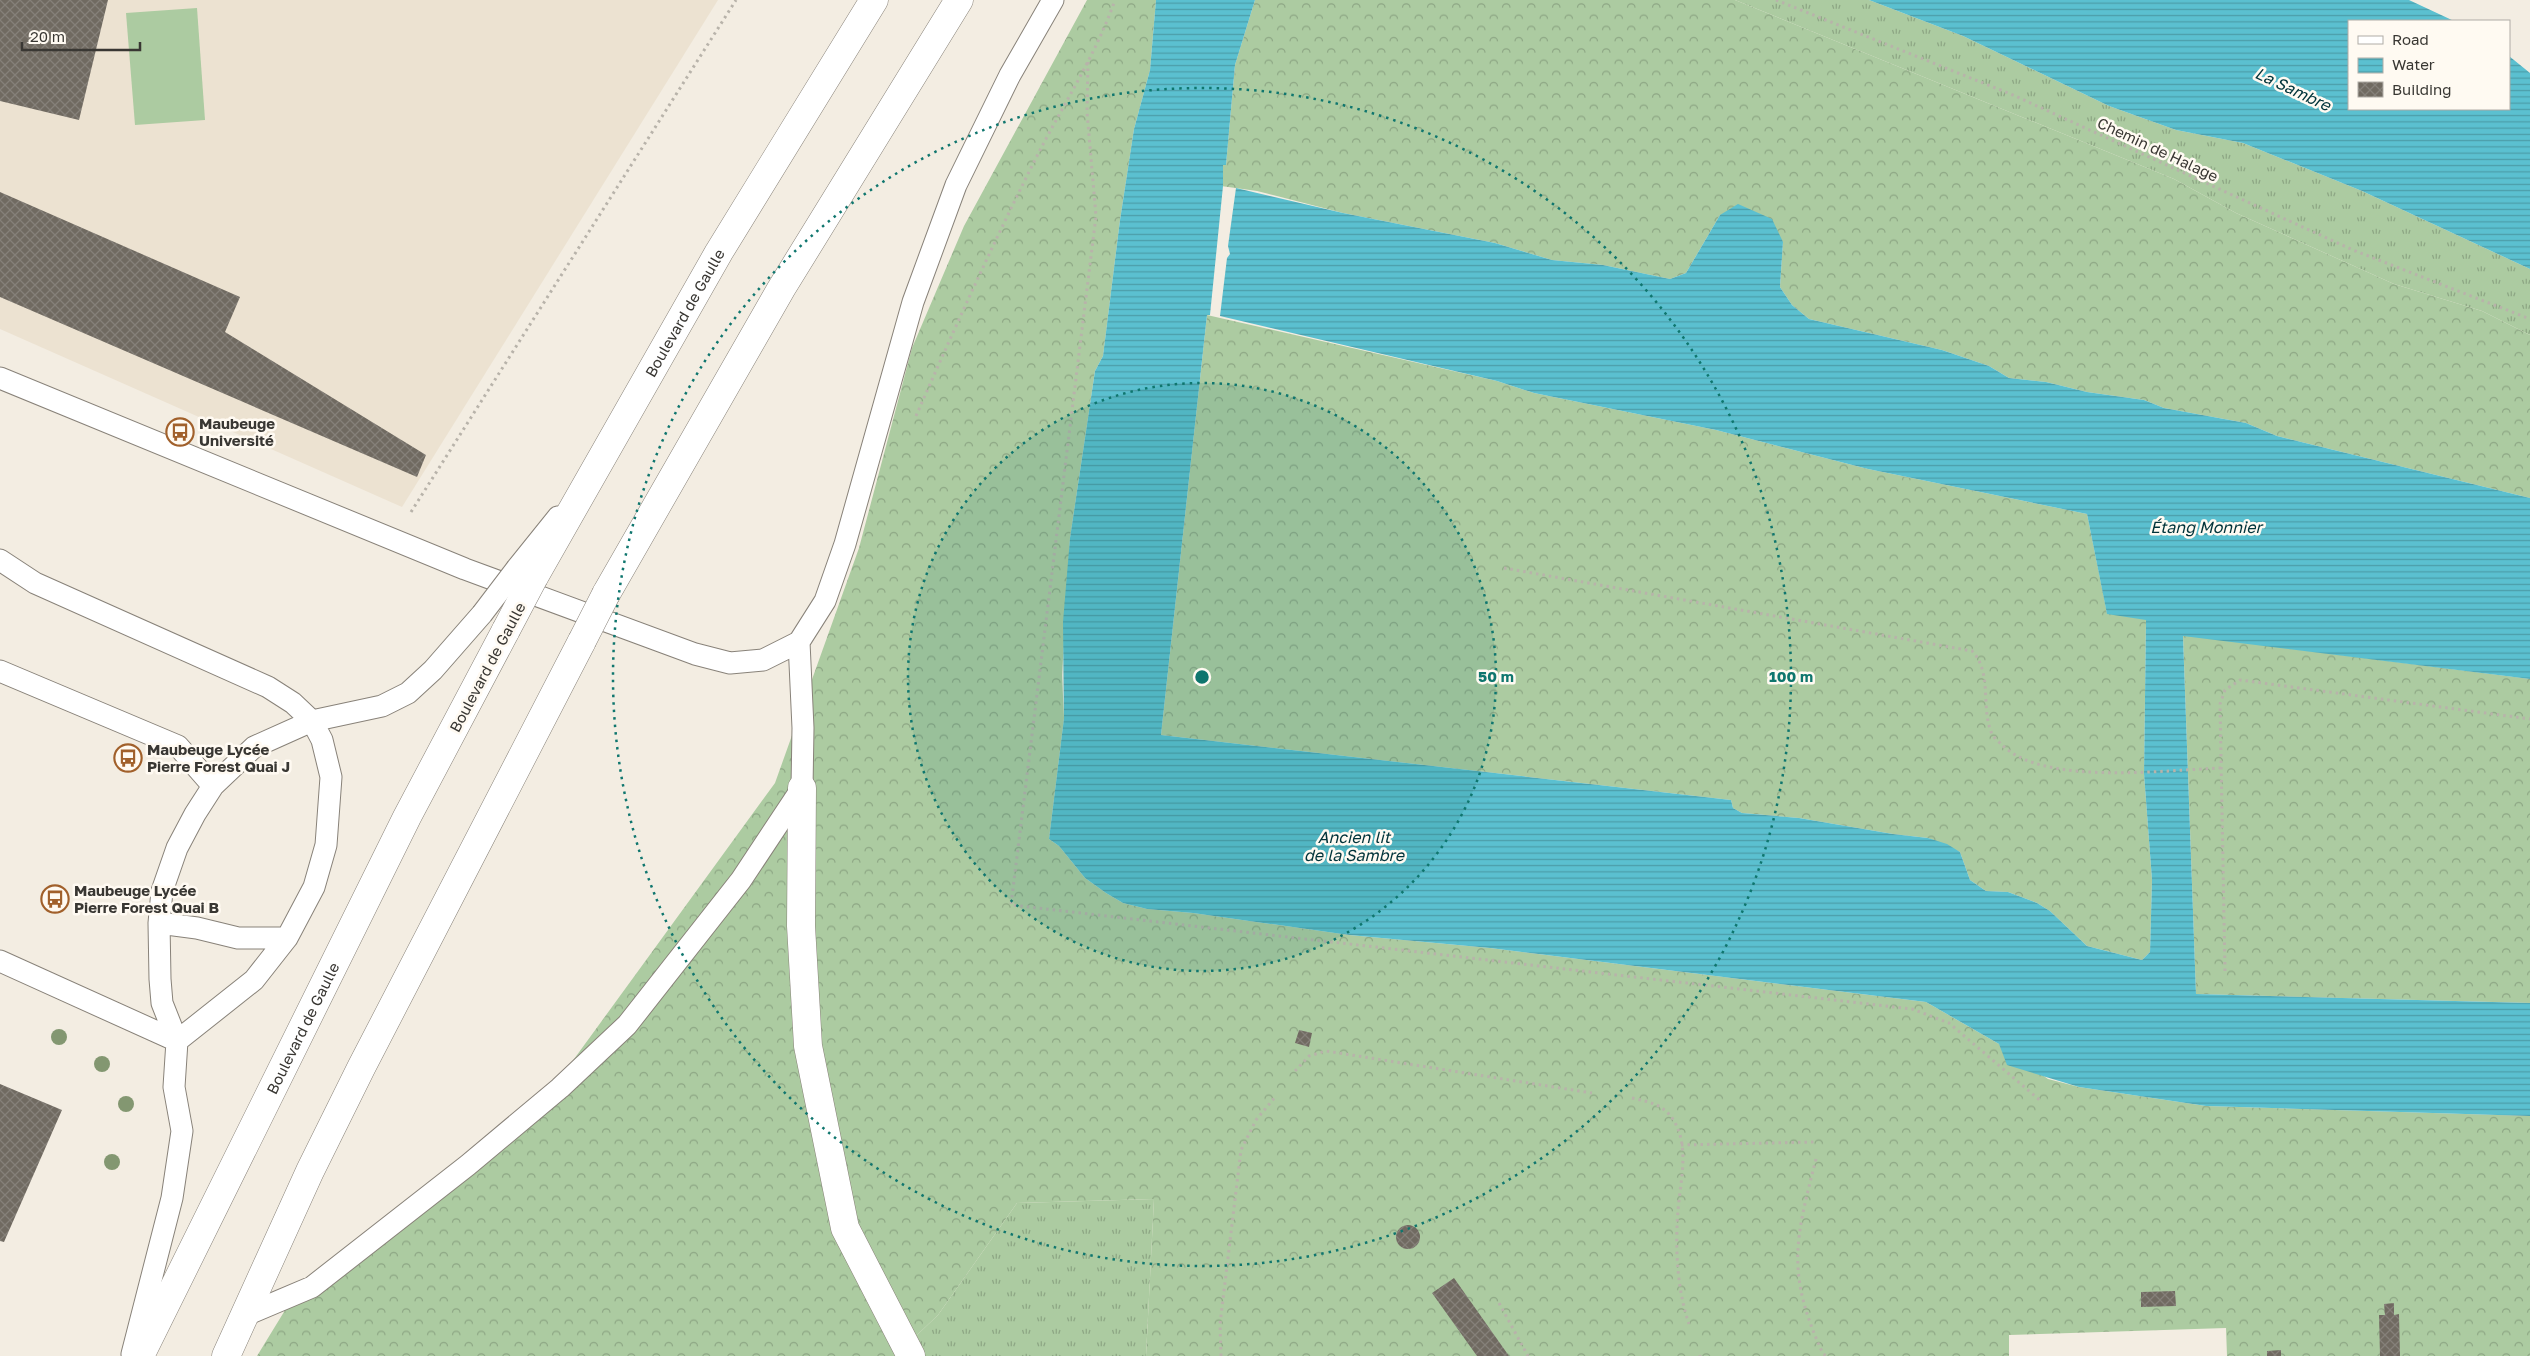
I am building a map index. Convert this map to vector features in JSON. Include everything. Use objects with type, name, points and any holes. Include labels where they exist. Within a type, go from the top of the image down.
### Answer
[{"type":"main road","name":"Boulevard de Gaulle","points":[[140,1356],[407,817],[506,630],[525,572],[588,480],[719,252],[874,0]]},
{"type":"main road","points":[[226,1356],[310,1171],[361,1068],[606,594],[781,289],[959,0]]},
{"type":"main road","points":[[802,788],[801,926],[808,1046],[846,1228],[911,1356]]},
{"type":"lane","points":[[0,378],[465,569],[695,654],[730,663],[763,660],[799,642],[825,601],[845,544],[913,302],[956,185],[1010,75],[1053,0]]},
{"type":"lane","points":[[0,560],[35,583],[268,687],[293,703],[312,721],[322,740],[331,777],[326,845],[314,887],[287,938],[254,980],[177,1042]]},
{"type":"lane","points":[[131,1356],[172,1198],[182,1131],[174,1088],[177,1042],[162,1003],[159,923],[162,891],[177,848],[194,814],[213,786],[254,747],[312,721],[382,706],[408,693],[433,670],[482,614],[525,572]]},
{"type":"lane","points":[[246,1315],[312,1287],[468,1165],[560,1088],[627,1025],[741,880],[802,788],[803,728],[799,642]]},
{"type":"lane","points":[[0,670],[178,746],[213,786]]},
{"type":"lane","points":[[159,923],[197,928],[238,938],[287,938]]},
{"type":"lane","points":[[0,962],[177,1042]]},
{"type":"path","points":[[393,540],[736,0]]},
{"type":"path","points":[[913,424],[962,311],[1039,153],[1088,62],[1115,0]]},
{"type":"path","name":"Chemin de Halage","points":[[1776,0],[2013,95],[2353,250],[2530,319]]},
{"type":"path","points":[[1088,62],[1087,112],[1096,216],[1012,905],[1912,1009],[1948,1023],[2042,1102]]},
{"type":"path","points":[[1504,568],[1972,651],[1982,660],[1992,735],[2009,752],[2029,763],[2086,772],[2221,768]]},
{"type":"path","points":[[2225,971],[2220,704],[2225,690],[2240,680],[2530,719]]},
{"type":"path","points":[[1296,1071],[1309,1056],[1326,1050],[1592,1093]]},
{"type":"path","points":[[1221,1356],[1220,1324],[1241,1150],[1256,1120],[1276,1096]]},
{"type":"path","points":[[1632,1098],[1658,1104],[1674,1121],[1681,1145],[1683,1173],[1678,1211],[1678,1258],[1683,1306],[1689,1324]]},
{"type":"path","points":[[1681,1145],[1814,1142]]},
{"type":"path","points":[[1816,1159],[1802,1213],[1796,1263],[1798,1286],[1808,1321],[1822,1355],[1827,1356]]},
{"type":"path","points":[[1498,1303],[1528,1356]]},
{"type":"shaded area","points":[[0,0],[718,0],[402,507],[0,329]]},
{"type":"green space","points":[[1087,0],[1156,0],[1150,70],[1134,129],[1120,220],[1103,356],[1095,371],[1070,538],[1062,675],[1064,718],[1049,839],[1059,846],[1085,878],[1123,903],[1147,909],[1193,913],[1349,935],[1490,948],[1926,1002],[1999,1044],[2048,1079],[2079,1087],[2206,1106],[2530,1116],[2530,1356],[2227,1356],[2226,1328],[2009,1335],[2009,1356],[1146,1356],[1154,1199],[1017,1203],[938,1315],[895,1356],[257,1356],[298,1289],[518,1136],[775,783],[859,548],[912,348],[964,226]]},
{"type":"green space","points":[[1255,0],[1735,0],[2174,179],[2236,213],[2394,284],[2482,311],[2530,335],[2530,498],[2277,436],[2246,423],[2164,408],[2144,400],[2087,392],[2046,382],[2009,378],[1989,366],[1942,350],[1809,319],[1792,305],[1780,287],[1783,242],[1720,215],[1686,273],[1670,279],[1603,265],[1552,260],[1495,243],[1343,213],[1257,191],[1221,186],[1223,164],[1226,165],[1235,65]]},
{"type":"green space","points":[[1735,0],[1869,0],[1963,36],[2109,106],[2176,130],[2243,143],[2362,191],[2530,269],[2530,335],[2482,311],[2394,284],[2236,213],[2174,179]]},
{"type":"green space","points":[[197,8],[205,120],[135,125],[126,13]]},
{"type":"green space","points":[[1207,315],[1497,381],[1534,393],[1716,430],[1868,469],[2087,514],[2107,613],[2146,619],[2144,774],[2152,880],[2150,952],[2142,960],[2087,946],[2050,911],[2037,903],[2008,892],[1986,891],[1970,880],[1960,852],[1928,838],[1799,818],[1742,813],[1733,808],[1731,800],[1161,735]]},
{"type":"green space","points":[[2183,635],[2530,679],[2530,1003],[2196,994]]},
{"type":"green space","points":[[1154,1199],[1146,1356],[895,1356],[938,1315],[1017,1203]]},
{"type":"water","points":[[1156,0],[1255,0],[1235,65],[1226,165],[1223,165],[1223,186],[1210,315],[1207,315],[1161,735],[1731,800],[1733,808],[1742,813],[1799,818],[1928,838],[1947,844],[1960,852],[1970,880],[1986,891],[2008,892],[2037,903],[2050,911],[2087,946],[2142,960],[2150,952],[2152,880],[2144,774],[2146,620],[2107,614],[2087,514],[1868,469],[1716,430],[1534,393],[1497,381],[1220,316],[1227,258],[1230,254],[1228,246],[1236,188],[1343,213],[1495,243],[1552,260],[1603,265],[1670,279],[1686,273],[1720,215],[1738,204],[1772,219],[1783,242],[1780,287],[1792,305],[1809,319],[1942,350],[1989,366],[2009,378],[2046,382],[2087,392],[2144,400],[2164,408],[2246,423],[2277,436],[2530,498],[2530,679],[2183,636],[2196,994],[2530,1003],[2530,1116],[2206,1106],[2079,1087],[2007,1065],[1999,1044],[1926,1002],[1490,948],[1349,935],[1193,913],[1147,909],[1123,903],[1085,878],[1059,846],[1049,839],[1064,718],[1063,622],[1070,538],[1095,371],[1103,356],[1120,220],[1134,129],[1150,70]]},
{"type":"water","name":"La Sambre","points":[[1869,0],[2409,0],[2452,20],[2348,20],[2348,110],[2510,110],[2510,57],[2530,73],[2530,269],[2362,191],[2243,143],[2176,130],[2109,106],[1963,36]]},
{"type":"building","points":[[0,0],[108,0],[79,120],[0,101]]},
{"type":"building","points":[[0,192],[240,297],[225,332],[426,455],[417,477],[0,297]]},
{"type":"building","points":[[1299,1030],[1312,1033],[1309,1047],[1295,1043]]},
{"type":"building","points":[[0,1084],[62,1110],[4,1242],[0,1241]]},
{"type":"building","points":[[1408,1225],[1417,1228],[1420,1237],[1417,1246],[1408,1249],[1399,1246],[1396,1237],[1399,1228]]},
{"type":"building","points":[[1454,1278],[1509,1356],[1477,1356],[1432,1293]]},
{"type":"building","points":[[2175,1291],[2176,1306],[2141,1307],[2141,1292]]},
{"type":"building","points":[[2394,1303],[2394,1315],[2399,1314],[2400,1356],[2380,1356],[2379,1315],[2385,1315],[2384,1304]]},
{"type":"building","points":[[2281,1350],[2281,1356],[2267,1356],[2267,1351]]},
{"type":"place","name":"Maubeuge Université","points":[[180,432]]},
{"type":"place","name":"Maubeuge Lycée Pierre Forest Quai J","points":[[128,758]]},
{"type":"place","name":"Maubeuge Lycée Pierre Forest Quai B","points":[[55,899]]},
{"type":"water label","name":"Étang Monnier","points":[[2206,527]]},
{"type":"water label","name":"Ancien lit de la Sambre","points":[[1354,846]]}]
